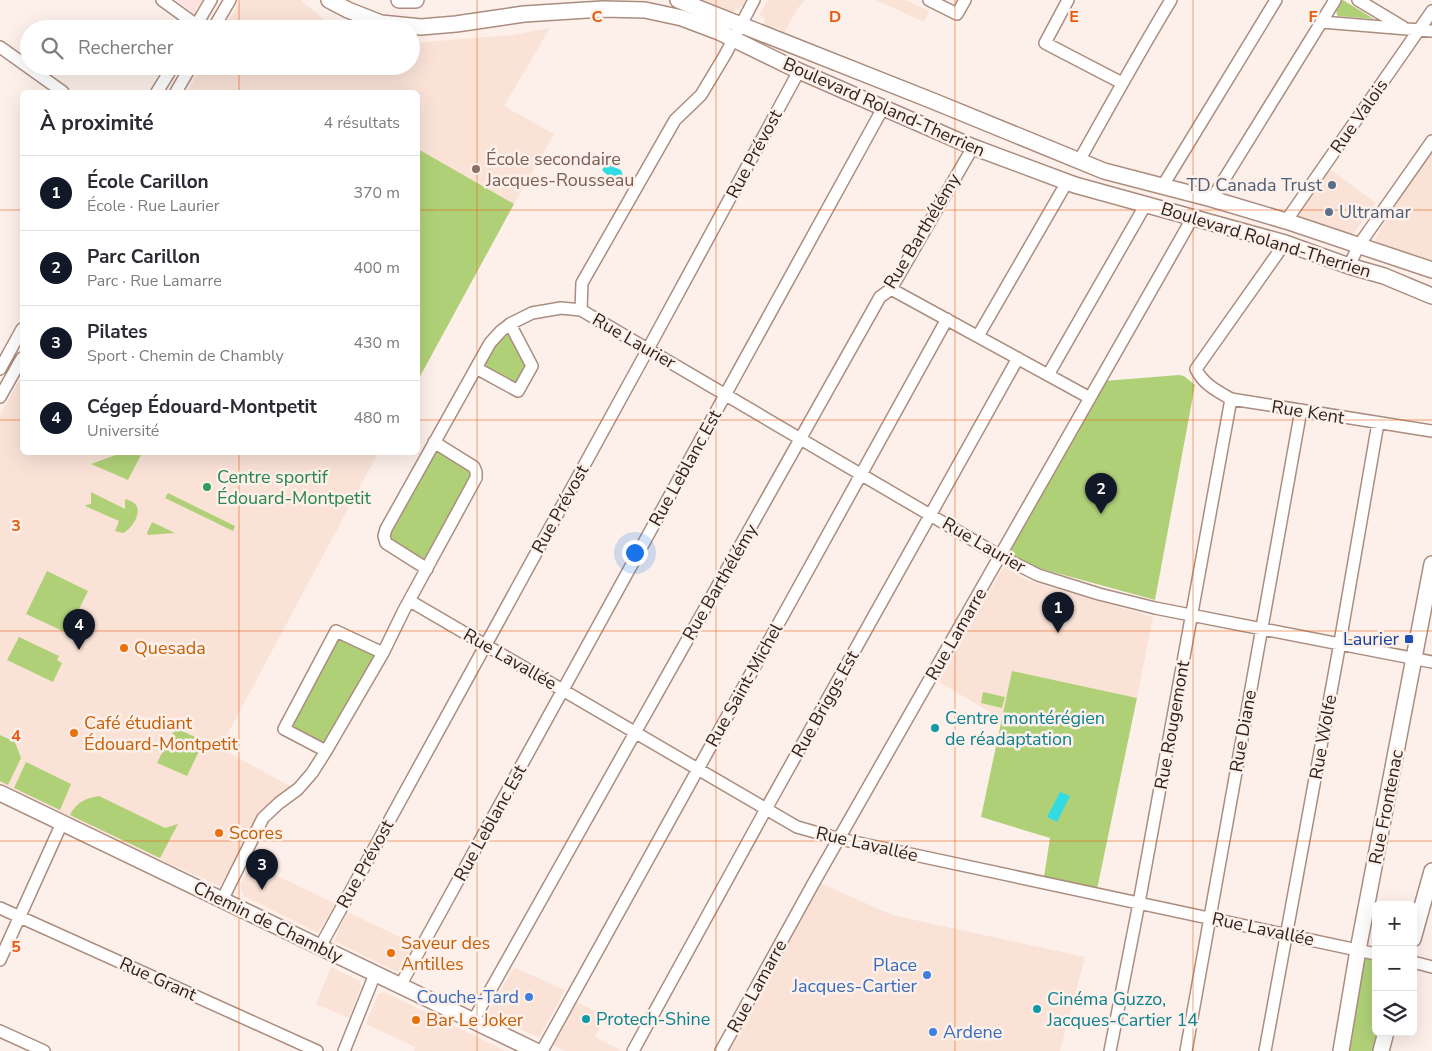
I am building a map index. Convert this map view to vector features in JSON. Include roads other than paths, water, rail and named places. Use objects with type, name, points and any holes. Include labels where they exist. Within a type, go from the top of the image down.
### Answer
[{"type":"main road","name":"Boulevard Roland-Therrien","points":[[329,0],[373,20]]},
{"type":"main road","points":[[399,0],[416,0]]},
{"type":"main road","name":"Boulevard Roland-Therrien","points":[[678,0],[1104,171],[1286,221],[1432,270]]},
{"type":"main road","name":"Boulevard Roland-Therrien","points":[[420,26],[456,24],[524,14],[604,9],[645,10],[682,18],[720,32],[799,71],[973,147],[1067,182],[1285,242],[1349,266],[1384,276],[1432,296]]},
{"type":"main road","name":"Rue Frontenac","points":[[1341,1051],[1358,950],[1432,564]]},
{"type":"main road","name":"Chemin de Chambly","points":[[0,794],[536,1051]]},
{"type":"main road","points":[[1417,924],[1432,871]]},
{"type":"main road","points":[[1381,1051],[1385,1036]]},
{"type":"street","points":[[162,0],[189,20]]},
{"type":"street","points":[[201,20],[211,0]]},
{"type":"street","points":[[218,20],[230,0]]},
{"type":"street","points":[[427,568],[386,543],[384,536],[386,529],[490,342],[510,324],[532,313],[561,308],[582,310],[582,283],[675,120],[701,95],[754,0]]},
{"type":"street","points":[[930,0],[957,14],[965,0]]},
{"type":"street","points":[[1068,0],[1045,43],[1122,83]]},
{"type":"street","points":[[1079,161],[1171,0]]},
{"type":"street","points":[[1162,187],[1276,0]]},
{"type":"street","points":[[1212,200],[1336,0]]},
{"type":"street","points":[[1358,0],[1402,26],[1414,30]]},
{"type":"street","name":"Rue Valois","points":[[1286,221],[1414,30],[1432,11]]},
{"type":"street","points":[[1322,22],[1432,31]]},
{"type":"street","points":[[0,47],[20,61]]},
{"type":"street","name":"Rue Prévost","points":[[320,947],[799,71]]},
{"type":"street","points":[[40,75],[61,90]]},
{"type":"street","points":[[159,90],[168,75]]},
{"type":"street","points":[[177,90],[186,75]]},
{"type":"street","name":"Rue Leblanc Est","points":[[400,986],[883,108]]},
{"type":"street","points":[[1349,266],[1359,245],[1432,141]]},
{"type":"street","name":"Rue Barthélémy","points":[[473,1021],[880,297],[891,289],[973,147]]},
{"type":"street","points":[[978,336],[1067,182]]},
{"type":"street","points":[[1048,375],[1146,204]]},
{"type":"street","name":"Rue Lamarre","points":[[721,1051],[813,884],[1193,217]]},
{"type":"street","name":"Rue Kent","points":[[1285,242],[1196,369],[1202,378],[1206,383],[1230,399],[1432,431]]},
{"type":"street","points":[[891,289],[1090,398]]},
{"type":"street","name":"Rue Laurier","points":[[582,310],[1000,556],[1038,575],[1098,594],[1155,608],[1432,662]]},
{"type":"street","name":"Rue Saint-Michel","points":[[542,1051],[946,319]]},
{"type":"street","points":[[476,368],[518,391],[532,366],[510,324]]},
{"type":"street","points":[[0,369],[20,333]]},
{"type":"street","name":"Rue Briggs Est","points":[[633,1051],[1018,358]]},
{"type":"street","points":[[0,397],[20,362]]},
{"type":"street","name":"Rue Rougemont","points":[[1110,1051],[1139,903],[1230,399]]},
{"type":"street","name":"Rue Diane","points":[[1186,1051],[1301,410]]},
{"type":"street","name":"Rue Wolfe","points":[[1265,1051],[1340,643],[1378,423]]},
{"type":"street","points":[[222,900],[263,818],[298,789],[312,773],[326,751],[383,653],[404,610],[476,478],[474,467],[434,442]]},
{"type":"street","name":"Rue Lavallée","points":[[410,601],[797,827],[840,839],[1372,953]]},
{"type":"street","points":[[326,751],[284,729],[336,631],[383,653]]},
{"type":"street","points":[[0,960],[62,823]]},
{"type":"street","name":"Rue Grant","points":[[0,908],[317,1051]]},
{"type":"street","points":[[1417,963],[1432,967]]},
{"type":"street","points":[[344,1051],[375,974]]},
{"type":"street","points":[[0,1031],[44,1051]]},
{"type":"water","points":[[605,165],[621,170],[623,176],[621,180],[606,174],[602,170]]},
{"type":"water","points":[[1060,792],[1070,796],[1057,822],[1047,817]]},
{"type":"place","name":"École secondaire Jacques-Rousseau","points":[[476,169]]},
{"type":"place","name":"TD Canada Trust","points":[[1332,185]]},
{"type":"place","name":"Ultramar","points":[[1329,212]]},
{"type":"place","name":"Centre sportif Édouard-Montpetit","points":[[207,487]]},
{"type":"place","name":"Parc Carillon","points":[[1101,514]]},
{"type":"place","name":"École Carillon","points":[[1058,633]]},
{"type":"place","name":"Laurier","points":[[1409,639]]},
{"type":"place","name":"Quesada","points":[[124,648]]},
{"type":"place","name":"Cégep Édouard-Montpetit","points":[[79,650]]},
{"type":"place","name":"Centre montérégien de réadaptation","points":[[935,728]]},
{"type":"place","name":"Café étudiant Édouard-Montpetit","points":[[74,733]]},
{"type":"place","name":"Scores","points":[[219,833]]},
{"type":"place","name":"Pilates","points":[[262,890]]},
{"type":"place","name":"Saveur des Antilles","points":[[391,953]]},
{"type":"place","name":"Place Jacques-Cartier","points":[[927,975]]},
{"type":"place","name":"Couche-Tard","points":[[529,997]]},
{"type":"place","name":"Cinéma Guzzo, Jacques-Cartier 14","points":[[1037,1009]]},
{"type":"place","name":"Protech-Shine","points":[[586,1019]]},
{"type":"place","name":"Bar Le Joker","points":[[416,1020]]},
{"type":"place","name":"Ardene","points":[[933,1032]]}]
